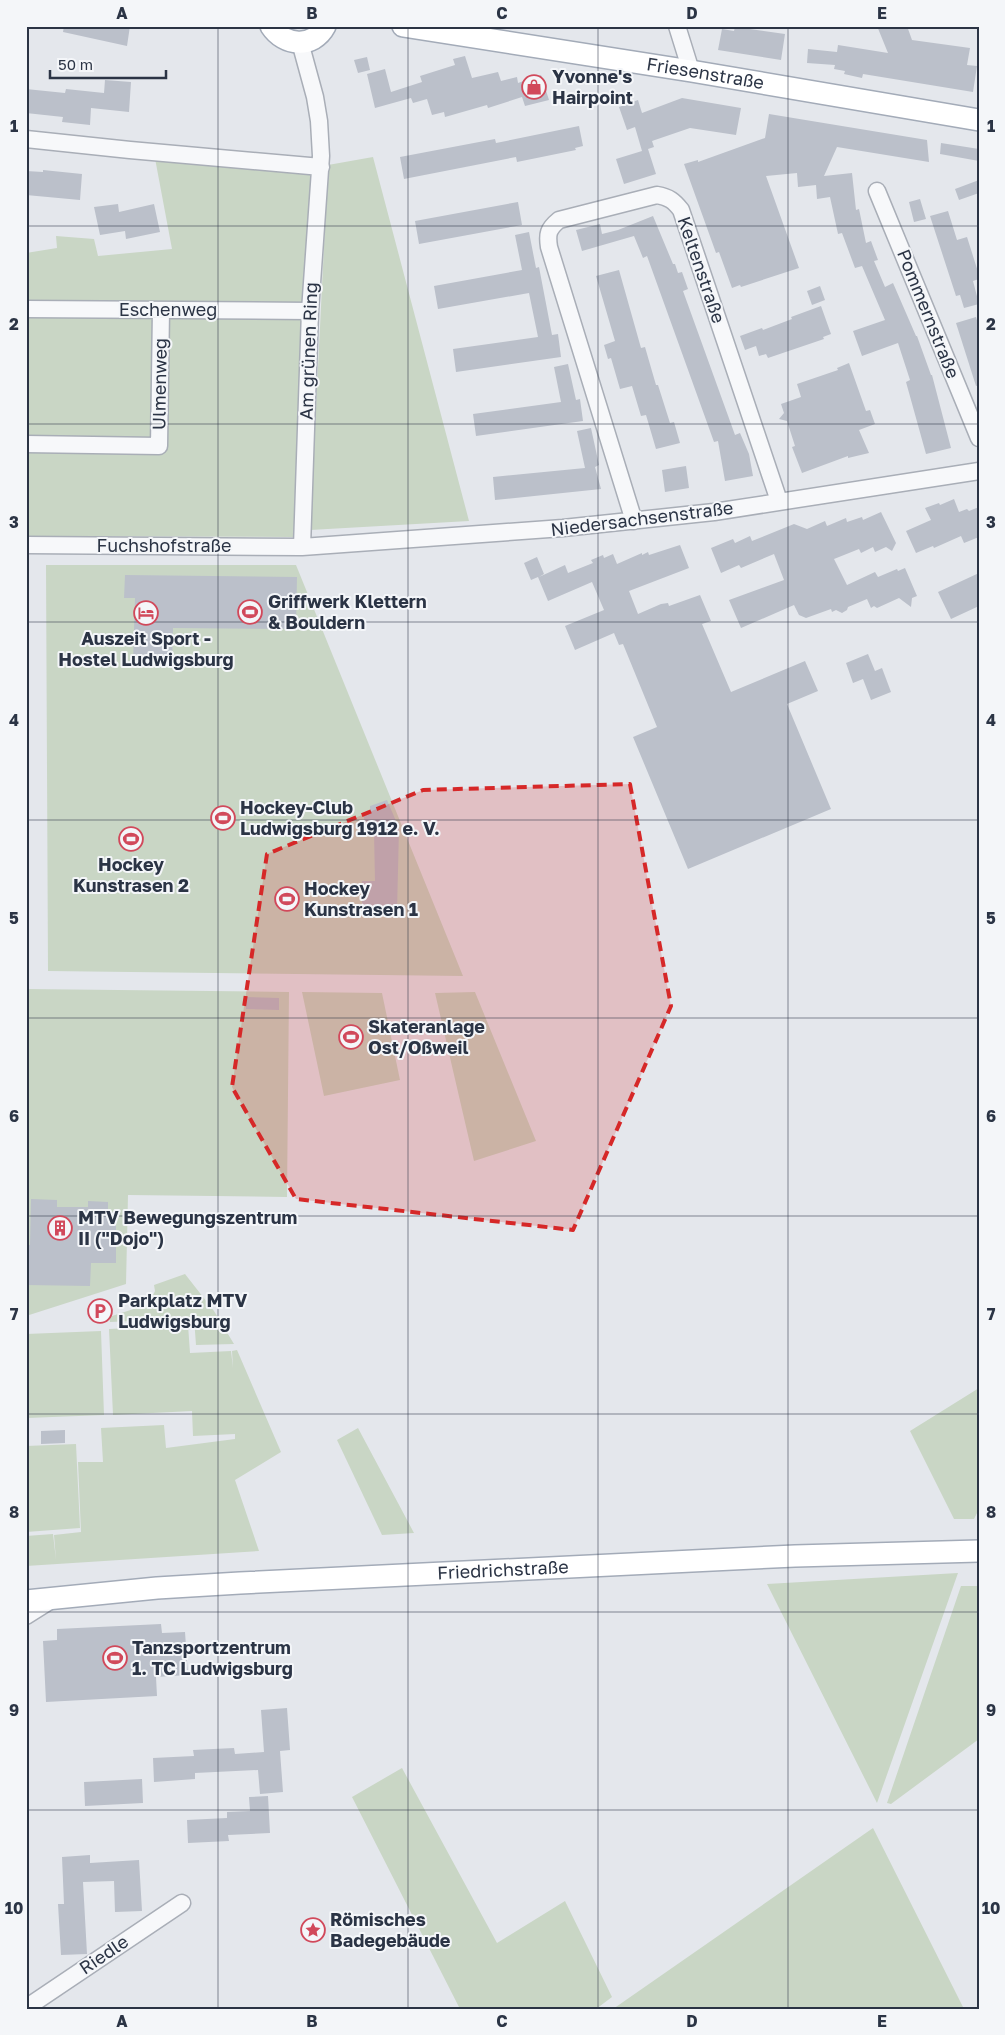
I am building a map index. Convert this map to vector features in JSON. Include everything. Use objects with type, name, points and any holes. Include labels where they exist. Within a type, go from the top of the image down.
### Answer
[{"type":"main road","points":[[271,26],[277,35],[285,40],[300,42],[311,40],[318,36],[325,26]]},
{"type":"main road","name":"Friesenstraße","points":[[402,26],[691,71],[979,120]]},
{"type":"main road","name":"Friedrichstraße","points":[[26,1601],[148,1588],[240,1583],[796,1556],[979,1551]]},
{"type":"street","points":[[677,26],[691,71]]},
{"type":"street","name":"Am grünen Ring","points":[[300,42],[315,98],[319,121],[321,161],[310,311],[302,547]]},
{"type":"street","points":[[26,139],[130,150],[321,161]]},
{"type":"street","name":"Pommernstraße","points":[[877,191],[979,438]]},
{"type":"street","name":"Keltenstraße","points":[[634,521],[577,341],[547,237],[550,228],[559,220],[658,195],[668,197],[681,210],[779,501]]},
{"type":"street","name":"Eschenweg","points":[[26,309],[310,311]]},
{"type":"street","name":"Ulmenweg","points":[[26,444],[159,446],[161,310]]},
{"type":"street","name":"Niedersachsenstraße","points":[[302,547],[634,521],[705,513],[979,471]]},
{"type":"street","name":"Fuchshofstraße","points":[[26,545],[302,547]]},
{"type":"street","points":[[26,1616],[53,1599]]},
{"type":"street","name":"Riedle","points":[[26,2008],[182,1903]]},
{"type":"highlighted area","points":[[630,784],[671,1006],[573,1230],[296,1199],[232,1087],[267,854],[423,790]]},
{"type":"green space","points":[[154,153],[321,167],[296,533],[293,537],[26,536],[26,253],[57,248],[56,236],[94,239],[98,256],[172,249]]},
{"type":"green space","points":[[373,157],[469,521],[310,530],[328,165]]},
{"type":"green space","name":"Hockey-Club Ludwigsburg 1912 e. V.","points":[[46,565],[296,565],[463,976],[48,971]]},
{"type":"green space","points":[[26,989],[289,992],[287,1197],[128,1195],[126,1284],[26,1316]]},
{"type":"green space","name":"Skateranlage Ost/Oßweil","points":[[302,992],[382,993],[400,1080],[324,1096]]},
{"type":"green space","points":[[475,992],[536,1141],[474,1161],[435,993]]},
{"type":"green space","points":[[185,1274],[214,1311],[234,1344],[196,1345],[194,1318],[110,1322],[109,1317],[149,1304],[155,1291],[154,1285]]},
{"type":"green space","points":[[188,1325],[190,1353],[231,1351],[233,1368],[232,1351],[237,1350],[281,1452],[235,1480],[259,1551],[26,1566],[26,1536],[53,1534],[56,1560],[54,1535],[81,1532],[78,1462],[103,1462],[101,1428],[164,1425],[166,1448],[235,1439],[235,1434],[193,1436],[192,1411],[113,1415],[109,1329]]},
{"type":"green space","points":[[101,1331],[104,1415],[27,1418],[26,1334]]},
{"type":"green space","points":[[979,1388],[979,1509],[974,1519],[954,1519],[910,1431]]},
{"type":"green space","points":[[358,1428],[414,1533],[382,1535],[337,1440]]},
{"type":"green space","points":[[76,1444],[80,1528],[26,1532],[26,1446]]},
{"type":"green space","points":[[958,1573],[877,1803],[767,1584]]},
{"type":"green space","points":[[961,1586],[979,1586],[979,1739],[891,1804],[887,1803]]},
{"type":"green space","points":[[402,1768],[497,1943],[565,1901],[612,1997],[596,2009],[460,2009],[352,1797]]},
{"type":"green space","points":[[873,1828],[964,2009],[613,2009]]},
{"type":"building","points":[[64,26],[130,26],[127,46],[63,32]]},
{"type":"building","points":[[877,26],[907,26],[912,40],[970,48],[967,65],[977,66],[973,92],[863,74],[862,78],[844,74],[845,71],[834,69],[835,65],[807,63],[808,49],[837,52],[838,45],[888,53]]},
{"type":"building","points":[[735,27],[785,34],[781,60],[718,50],[722,29],[734,31]]},
{"type":"building","points":[[465,56],[472,78],[498,72],[501,81],[517,77],[518,83],[541,75],[549,100],[525,106],[522,97],[488,108],[487,105],[445,117],[444,112],[432,115],[427,99],[413,103],[411,98],[375,108],[367,74],[385,69],[391,92],[422,82],[420,76],[455,65],[453,59]]},
{"type":"building","points":[[367,57],[370,70],[358,73],[354,60]]},
{"type":"building","points":[[105,80],[131,82],[129,112],[91,108],[90,125],[62,122],[63,117],[26,113],[26,89],[65,93],[66,89],[104,93]]},
{"type":"building","points":[[682,98],[741,108],[736,135],[690,128],[652,141],[654,147],[648,149],[656,174],[624,184],[616,159],[642,151],[635,127],[627,130],[619,107],[638,100],[642,113]]},
{"type":"building","points":[[769,114],[927,140],[929,162],[837,147],[824,176],[852,173],[856,210],[859,209],[866,243],[871,241],[878,260],[874,261],[885,287],[893,283],[917,336],[932,375],[951,448],[926,454],[906,382],[910,380],[898,343],[862,356],[853,331],[885,320],[862,266],[855,268],[842,233],[838,234],[830,197],[817,199],[816,185],[798,187],[797,173],[766,176],[799,268],[741,287],[740,285],[732,288],[719,252],[716,253],[684,164],[698,160],[698,162],[765,138]]},
{"type":"building","points":[[579,126],[583,146],[575,148],[576,150],[517,162],[516,157],[404,179],[400,157],[495,139],[496,143]]},
{"type":"building","points":[[941,143],[979,149],[979,161],[940,154]]},
{"type":"building","points":[[43,170],[82,174],[80,200],[26,195],[26,171],[43,172]]},
{"type":"building","points":[[979,180],[979,193],[959,200],[955,189]]},
{"type":"building","points":[[920,199],[926,219],[914,222],[909,202]]},
{"type":"building","points":[[518,202],[522,225],[419,244],[415,221]]},
{"type":"building","points":[[118,204],[119,212],[154,204],[160,232],[126,239],[125,231],[100,235],[94,207]]},
{"type":"building","points":[[948,211],[957,240],[967,237],[979,275],[979,279],[973,281],[979,304],[964,308],[960,295],[956,296],[930,216]]},
{"type":"building","points":[[653,216],[673,264],[675,264],[678,273],[682,272],[688,289],[683,291],[735,435],[740,433],[749,454],[753,476],[725,481],[718,441],[714,442],[647,256],[643,258],[634,236],[582,251],[576,230],[600,224],[602,234],[618,230]]},
{"type":"building","points":[[529,232],[536,268],[539,267],[552,335],[558,334],[561,357],[456,372],[453,349],[538,337],[529,293],[438,309],[434,286],[522,270],[515,235]]},
{"type":"building","points":[[619,270],[641,348],[645,347],[656,385],[658,385],[670,423],[674,422],[680,443],[656,449],[646,415],[641,416],[632,386],[620,389],[611,358],[608,359],[604,345],[615,341],[596,276]]},
{"type":"building","points":[[820,286],[825,300],[812,305],[807,291]]},
{"type":"building","points":[[821,306],[831,334],[823,337],[824,339],[768,358],[766,354],[759,356],[756,346],[745,350],[740,336],[762,328],[763,330]]},
{"type":"building","points":[[976,317],[979,327],[979,385],[976,386],[956,323]]},
{"type":"building","points":[[849,363],[866,411],[870,410],[875,424],[859,430],[869,453],[848,458],[848,456],[802,473],[792,447],[795,446],[787,421],[779,419],[784,413],[781,404],[801,397],[797,384],[838,370],[837,368]]},
{"type":"building","points":[[568,364],[576,400],[580,399],[583,421],[476,436],[473,414],[561,402],[554,367]]},
{"type":"building","points":[[591,428],[599,465],[595,467],[601,489],[495,500],[493,477],[585,468],[577,431]]},
{"type":"building","points":[[686,466],[689,488],[665,492],[662,470]]},
{"type":"building","points":[[954,499],[959,512],[979,507],[979,537],[964,543],[961,536],[934,548],[933,546],[916,553],[906,531],[931,520],[925,508],[939,503],[940,505]]},
{"type":"building","points":[[881,512],[896,543],[892,551],[886,547],[875,552],[873,547],[861,553],[859,549],[834,559],[847,585],[875,572],[878,577],[897,569],[898,571],[905,568],[917,596],[912,598],[911,607],[899,598],[877,608],[874,606],[871,608],[867,599],[848,607],[842,613],[836,610],[832,612],[831,609],[806,618],[799,615],[794,605],[741,628],[729,600],[784,580],[774,554],[741,568],[739,565],[721,573],[711,548],[733,539],[735,543],[750,536],[752,541],[794,524],[807,529],[825,521],[827,526],[846,518],[847,522],[862,517],[863,520]]},
{"type":"building","points":[[680,545],[689,568],[629,591],[638,614],[661,604],[668,603],[669,606],[700,595],[711,621],[702,624],[731,692],[805,661],[818,691],[787,704],[831,809],[688,869],[633,737],[657,727],[623,644],[619,645],[614,633],[575,650],[565,626],[604,610],[592,582],[548,601],[538,577],[531,580],[524,563],[537,557],[544,574],[539,577],[565,565],[568,573],[593,563],[591,560],[603,555],[604,558],[613,554],[617,564],[642,553],[642,555],[648,552],[649,555]]},
{"type":"building","points":[[979,573],[979,606],[951,619],[938,592]]},
{"type":"building","points":[[125,575],[297,577],[296,629],[173,628],[172,663],[133,663],[135,598],[124,598]]},
{"type":"building","points":[[868,654],[875,671],[882,668],[891,692],[871,700],[863,679],[853,683],[846,663]]},
{"type":"building","points":[[387,800],[399,828],[397,913],[362,913],[362,881],[375,881],[374,833],[364,833],[364,815],[370,812],[370,806]]},
{"type":"building","points":[[246,997],[279,998],[279,1010],[246,1009]]},
{"type":"building","name":"MTV Bewegungszentrum II (\"Dojo\")","points":[[31,1199],[57,1200],[57,1207],[88,1207],[88,1201],[108,1202],[108,1212],[116,1212],[116,1263],[91,1263],[90,1286],[26,1285],[26,1245],[30,1245]]},
{"type":"building","points":[[65,1430],[65,1443],[41,1444],[41,1431]]},
{"type":"building","name":"Tanzsportzentrum 1. TC Ludwigsburg","points":[[161,1624],[162,1633],[185,1632],[188,1675],[156,1677],[157,1696],[46,1702],[43,1641],[57,1640],[57,1629]]},
{"type":"building","points":[[287,1708],[290,1750],[280,1751],[283,1792],[260,1794],[258,1770],[195,1773],[195,1779],[154,1782],[153,1758],[194,1756],[193,1750],[234,1748],[235,1754],[264,1752],[261,1710]]},
{"type":"building","points":[[142,1779],[143,1803],[85,1806],[84,1782]]},
{"type":"building","points":[[268,1796],[270,1833],[228,1835],[229,1841],[188,1843],[187,1820],[227,1818],[227,1812],[250,1811],[249,1797]]},
{"type":"building","points":[[90,1855],[90,1863],[139,1860],[142,1911],[115,1912],[114,1881],[83,1882],[87,1954],[61,1955],[58,1904],[64,1904],[62,1857]]},
{"type":"place","name":"Yvonne's Hairpoint","points":[[534,87]]},
{"type":"place","name":"Griffwerk Klettern & Bouldern","points":[[250,612]]},
{"type":"place","name":"Auszeit Sport - Hostel Ludwigsburg","points":[[146,613]]},
{"type":"place","name":"Hockey-Club Ludwigsburg 1912 e. V.","points":[[223,818]]},
{"type":"place","name":"Hockey Kunstrasen 2","points":[[131,839]]},
{"type":"place","name":"Hockey Kunstrasen 1","points":[[287,899]]},
{"type":"place","name":"Skateranlage Ost/Oßweil","points":[[351,1037]]},
{"type":"place","name":"MTV Bewegungszentrum II (\"Dojo\")","points":[[60,1228]]},
{"type":"place","name":"Parkplatz MTV Ludwigsburg","points":[[100,1311]]},
{"type":"place","name":"Tanzsportzentrum 1. TC Ludwigsburg","points":[[115,1658]]},
{"type":"place","name":"Römisches Badegebäude","points":[[313,1930]]}]
